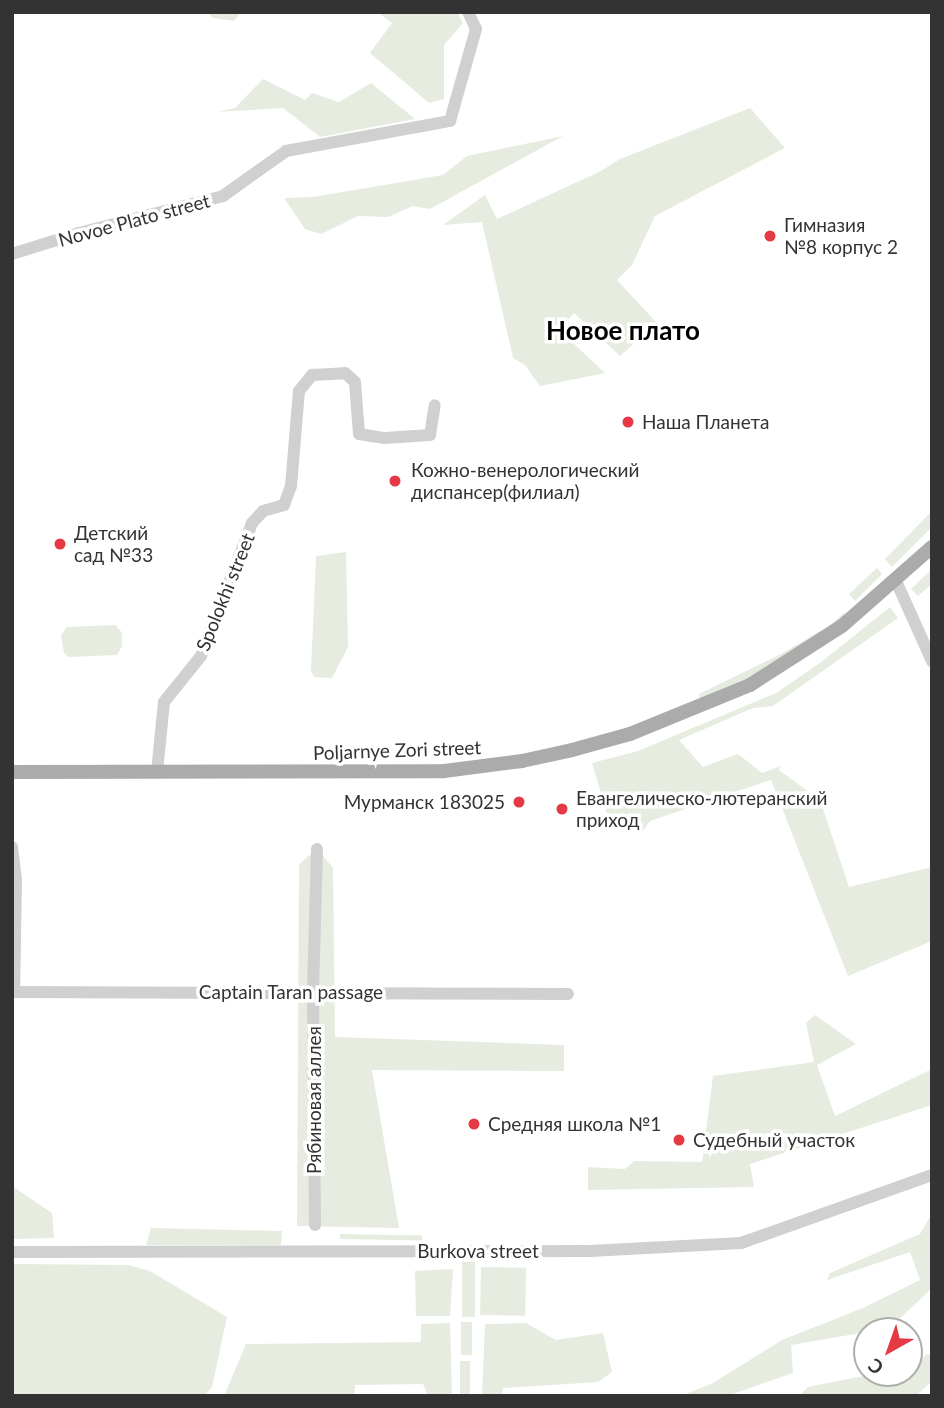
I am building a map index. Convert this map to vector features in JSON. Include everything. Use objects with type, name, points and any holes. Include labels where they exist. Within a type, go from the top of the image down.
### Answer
[{"type":"main road","name":"Poljarnye Zori street","points":[[12,772],[444,771],[523,761],[579,748],[678,717],[750,685],[842,626],[932,547]]},
{"type":"street","points":[[12,254],[79,233],[223,196],[286,151],[450,121],[476,29],[468,12]]},
{"type":"street","name":"Spolokhi street","points":[[157,772],[164,702],[201,656],[252,523],[263,511],[284,505],[291,486],[299,391],[312,375],[345,373],[355,382],[359,435],[385,438],[430,435],[435,405]]},
{"type":"street","points":[[896,580],[932,661]]},
{"type":"street","name":"Captain Taran passage","points":[[12,847],[16,880],[14,992],[568,994]]},
{"type":"street","name":"Рябиновая аллея","points":[[315,1225],[313,992],[317,849]]},
{"type":"street","name":"Burkova street","points":[[12,1252],[590,1251],[741,1243],[932,1175]]},
{"type":"shaded area","points":[[207,12],[241,12],[234,21],[213,18]]},
{"type":"shaded area","points":[[377,12],[457,12],[463,23],[444,45],[444,99],[429,103],[370,53],[392,23]]},
{"type":"shaded area","points":[[263,79],[305,100],[312,93],[339,102],[371,83],[415,119],[320,137],[283,108],[217,112],[235,108]]},
{"type":"shaded area","points":[[750,108],[785,148],[655,216],[632,265],[617,280],[657,323],[620,356],[574,313],[559,330],[605,373],[540,386],[525,365],[513,358],[482,222],[443,225],[485,195],[497,219],[601,171],[620,159]]},
{"type":"shaded area","points":[[563,136],[430,209],[413,206],[388,217],[358,216],[321,234],[305,229],[284,198],[313,197],[443,175],[467,156]]},
{"type":"shaded area","points":[[932,511],[932,527],[892,567],[885,559]]},
{"type":"shaded area","points":[[346,552],[348,647],[332,678],[314,677],[311,670],[316,556]]},
{"type":"shaded area","points":[[877,568],[882,574],[855,601],[849,594]]},
{"type":"shaded area","points":[[932,569],[932,584],[918,596],[911,589]]},
{"type":"shaded area","points":[[890,607],[898,618],[773,706],[753,708],[679,740],[703,767],[738,754],[762,773],[781,766],[779,770],[820,800],[849,887],[932,867],[932,941],[848,976],[771,780],[650,821],[641,833],[608,817],[592,763],[638,751],[776,693],[820,663]]},
{"type":"shaded area","points":[[844,613],[848,617],[832,631],[700,706],[699,694],[779,655],[829,626]]},
{"type":"shaded area","points":[[116,625],[122,633],[122,646],[117,655],[68,657],[64,653],[61,635],[67,627]]},
{"type":"shaded area","points":[[317,849],[333,868],[335,1037],[564,1045],[564,1071],[372,1070],[399,1228],[297,1226],[299,864]]},
{"type":"shaded area","points":[[815,1015],[856,1044],[817,1065],[835,1116],[932,1069],[932,1105],[750,1164],[754,1187],[588,1190],[588,1167],[625,1169],[634,1161],[702,1162],[713,1076],[814,1062],[806,1023]]},
{"type":"shaded area","points":[[12,1186],[52,1213],[54,1238],[12,1239]]},
{"type":"shaded area","points":[[932,1195],[932,1288],[902,1317],[853,1317],[853,1334],[791,1345],[793,1373],[727,1396],[681,1396],[713,1383],[782,1340],[863,1308],[920,1280],[910,1252],[827,1280],[830,1273],[920,1234],[930,1217]]},
{"type":"shaded area","points":[[151,1228],[282,1231],[281,1245],[146,1245]]},
{"type":"shaded area","points":[[340,1234],[422,1235],[422,1240],[340,1239]]},
{"type":"shaded area","points":[[462,1262],[475,1262],[475,1317],[462,1317]]},
{"type":"shaded area","points":[[12,1264],[128,1265],[150,1271],[227,1317],[212,1387],[204,1396],[12,1396]]},
{"type":"shaded area","points":[[481,1267],[526,1268],[525,1316],[480,1315]]},
{"type":"shaded area","points":[[453,1269],[450,1316],[416,1316],[415,1271]]},
{"type":"shaded area","points":[[461,1322],[472,1322],[472,1355],[461,1355]]},
{"type":"shaded area","points":[[450,1323],[452,1396],[428,1396],[423,1384],[355,1385],[354,1396],[224,1396],[246,1344],[421,1342],[421,1324]]},
{"type":"shaded area","points":[[526,1323],[556,1340],[603,1333],[612,1372],[598,1382],[503,1388],[502,1396],[482,1396],[485,1324]]},
{"type":"shaded area","points":[[932,1355],[932,1381],[916,1396],[799,1396],[808,1387],[853,1378],[853,1387],[923,1387],[923,1357]]},
{"type":"shaded area","points":[[460,1361],[470,1361],[470,1396],[460,1396]]},
{"type":"place","name":"Гимназия №8 корпус 2","points":[[770,236]]},
{"type":"place","name":"Наша Планета","points":[[628,422]]},
{"type":"place","name":"Кожно-венерологический диспансер(филиал)","points":[[395,481]]},
{"type":"place","name":"Детский сад №33","points":[[60,544]]},
{"type":"place","name":"Мурманск 183025","points":[[519,802]]},
{"type":"place","name":"Евангелическо-лютеранский приход","points":[[562,809]]},
{"type":"place","name":"Средняя школа №1","points":[[474,1124]]},
{"type":"place","name":"Судебный участок","points":[[679,1140]]},
{"type":"district","name":"Новое плато","points":[[623,331]]}]
